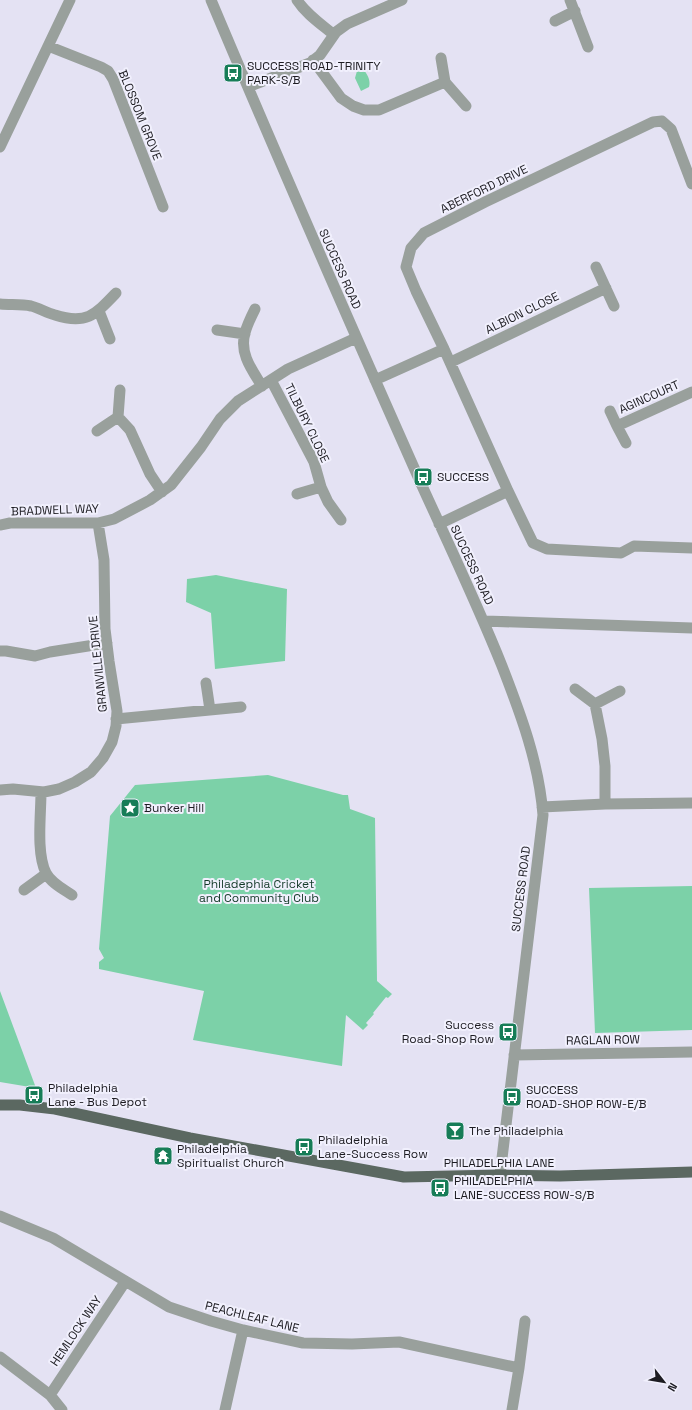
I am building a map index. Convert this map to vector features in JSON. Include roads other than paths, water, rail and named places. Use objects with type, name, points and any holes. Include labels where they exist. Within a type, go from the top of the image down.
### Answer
[{"type":"main road","name":"PHILADELPHIA LANE","points":[[0,1105],[20,1105],[55,1109],[190,1138],[404,1177],[500,1175],[560,1176],[692,1172]]},
{"type":"street","points":[[0,147],[70,0]]},
{"type":"street","name":"SUCCESS ROAD","points":[[211,0],[356,338],[484,621],[512,692],[534,760],[540,790],[542,828],[500,1175]]},
{"type":"street","points":[[297,0],[311,16],[334,35]]},
{"type":"street","points":[[248,87],[310,63],[320,55],[334,35],[347,24],[402,0]]},
{"type":"street","points":[[570,0],[588,47]]},
{"type":"street","points":[[555,21],[575,11]]},
{"type":"street","name":"BLOSSOM GROVE","points":[[48,46],[101,66],[108,71],[113,79],[163,207]]},
{"type":"street","points":[[441,58],[445,82],[466,106]]},
{"type":"street","points":[[313,60],[341,98],[352,106],[364,110],[379,110],[445,82]]},
{"type":"street","name":"ABERFORD DRIVE","points":[[692,184],[672,129],[662,122],[653,122],[485,202],[424,234],[411,248],[406,267],[533,543],[547,549],[621,553],[634,546],[692,548]]},
{"type":"street","points":[[596,267],[614,306]]},
{"type":"street","name":"ALBION CLOSE","points":[[451,362],[606,288]]},
{"type":"street","points":[[0,304],[30,306],[73,320],[86,318],[99,311],[116,293]]},
{"type":"street","name":"TILBURY CLOSE","points":[[254,309],[245,334],[245,354],[248,364],[267,383],[314,462],[321,487],[328,502],[341,520]]},
{"type":"street","points":[[99,311],[110,339]]},
{"type":"street","points":[[217,330],[245,334]]},
{"type":"street","name":"BRADWELL WAY","points":[[0,525],[10,523],[98,523],[114,519],[150,500],[171,485],[186,467],[220,419],[228,409],[238,401],[288,369],[356,338]]},
{"type":"street","points":[[375,380],[444,349]]},
{"type":"street","points":[[120,390],[118,417],[130,430],[150,474],[162,492]]},
{"type":"street","name":"AGINCOURT","points":[[617,426],[692,392]]},
{"type":"street","name":"AGINCOURT","points":[[610,411],[626,442]]},
{"type":"street","points":[[97,431],[118,417]]},
{"type":"street","points":[[297,494],[321,487]]},
{"type":"street","points":[[439,524],[508,491]]},
{"type":"street","name":"GRANVILLE DRIVE","points":[[0,790],[13,789],[41,792],[59,789],[76,782],[91,772],[103,758],[112,742],[116,726],[117,711],[105,629],[104,560],[98,523]]},
{"type":"street","points":[[484,621],[692,628]]},
{"type":"street","points":[[0,651],[35,656],[50,652],[107,643]]},
{"type":"street","points":[[206,684],[210,710]]},
{"type":"street","points":[[575,689],[596,704],[606,766],[605,804]]},
{"type":"street","points":[[596,704],[620,691]]},
{"type":"street","points":[[116,719],[241,707]]},
{"type":"street","points":[[41,792],[40,836],[42,859],[46,874],[56,885],[72,895]]},
{"type":"street","points":[[542,807],[605,804],[692,803]]},
{"type":"street","points":[[24,890],[46,874]]},
{"type":"street","name":"RAGLAN ROW","points":[[514,1055],[692,1052]]},
{"type":"street","name":"PEACHLEAF LANE","points":[[0,1216],[53,1238],[169,1307],[211,1321],[243,1330],[303,1343],[352,1344],[399,1342],[519,1368]]},
{"type":"street","name":"HEMLOCK WAY","points":[[50,1395],[125,1282]]},
{"type":"street","points":[[512,1410],[525,1322]]},
{"type":"street","points":[[225,1410],[243,1330]]},
{"type":"street","points":[[0,1357],[50,1395],[62,1410]]},
{"type":"place","name":"SUCCESS ROAD-TRINITY PARK-S/B","points":[[233,73]]},
{"type":"place","name":"SUCCESS","points":[[423,477]]},
{"type":"place","name":"Bunker Hill","points":[[130,808]]},
{"type":"place","name":"Success Road-Shop Row","points":[[508,1032]]},
{"type":"place","name":"Philadelphia Lane - Bus Depot","points":[[34,1095]]},
{"type":"place","name":"SUCCESS ROAD-SHOP ROW-E/B","points":[[512,1097]]},
{"type":"place","name":"The Philadelphia","points":[[455,1131]]},
{"type":"place","name":"Philadelphia Lane-Success Row","points":[[304,1147]]},
{"type":"place","name":"Philadelphia Spiritualist Church","points":[[163,1156]]},
{"type":"place","name":"PHILADELPHIA LANE-SUCCESS ROW-S/B","points":[[440,1188]]},
{"type":"park label","name":"Philadephia Cricket and Community Club","points":[[259,891]]}]
